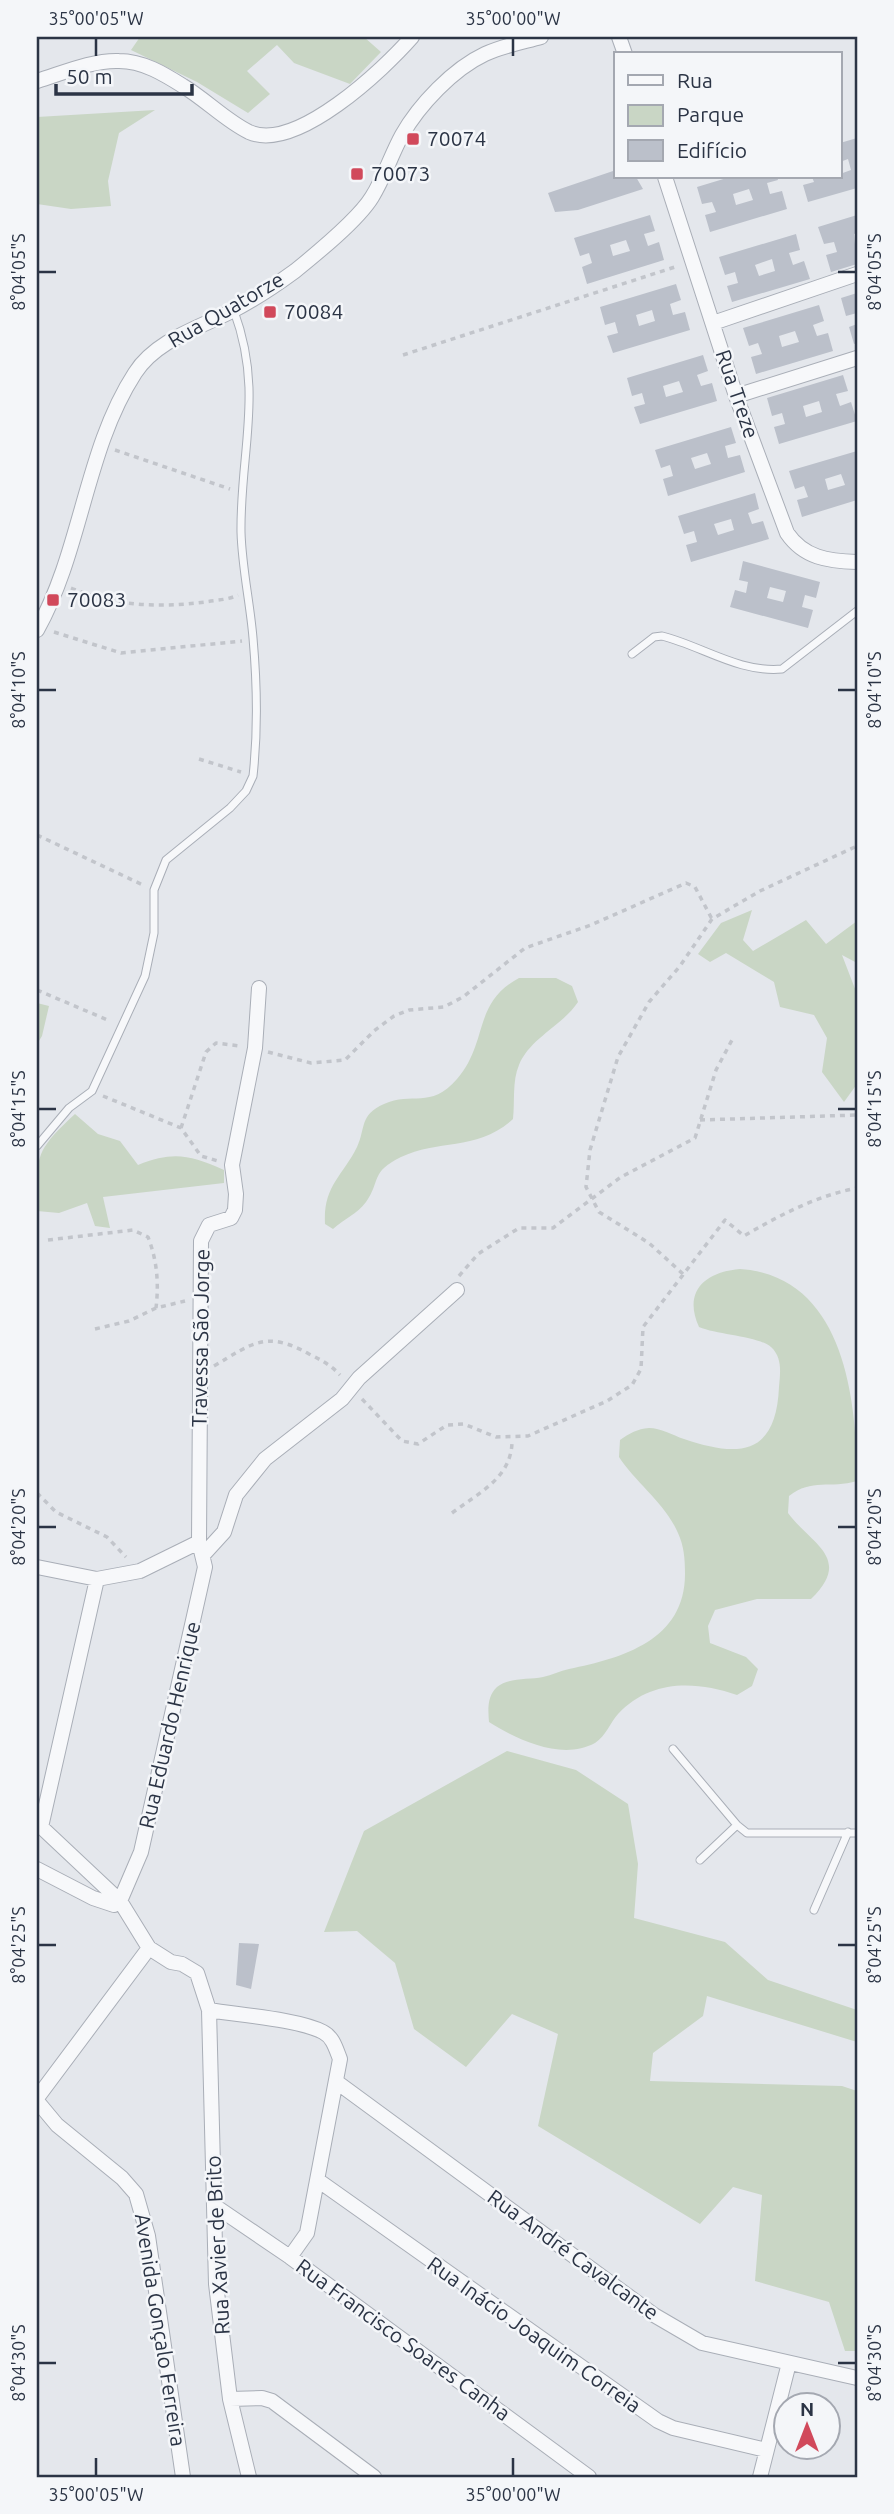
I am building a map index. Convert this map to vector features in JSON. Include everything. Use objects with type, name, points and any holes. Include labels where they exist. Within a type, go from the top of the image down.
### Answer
[{"type":"street","points":[[37,81],[100,62],[121,60],[142,64],[189,89],[248,131],[261,135],[277,133],[334,109],[368,81],[412,37]]},
{"type":"street","name":"Rua Quatorze","points":[[38,628],[59,583],[120,398],[137,369],[152,353],[184,333],[234,310],[293,272],[371,199],[404,133],[435,93],[450,79],[484,54],[541,37]]},
{"type":"street","name":"Rua Treze","points":[[665,178],[736,396],[787,533],[797,548],[813,556],[857,562]]},
{"type":"street","points":[[713,323],[857,274]]},
{"type":"street","points":[[736,396],[857,358]]},
{"type":"street","name":"Travessa São Jorge","points":[[201,1548],[201,1241],[209,1225],[232,1218],[235,1210],[232,1166],[255,1048],[259,988]]},
{"type":"street","points":[[37,1567],[97,1579],[140,1571],[201,1548],[224,1532],[236,1495],[258,1467],[354,1389],[359,1378],[457,1290]]},
{"type":"street","name":"Rua Eduardo Henrique","points":[[119,1903],[141,1852],[205,1567],[201,1548]]},
{"type":"street","points":[[37,2100],[149,1948],[119,1903],[39,1825],[97,1579]]},
{"type":"street","points":[[37,1869],[93,1898],[108,1904],[119,1903]]},
{"type":"street","name":"Rua Xavier de Brito","points":[[149,1948],[171,1962],[182,1964],[197,1973],[209,2010],[216,2284],[230,2399],[249,2477]]},
{"type":"street","points":[[209,2010],[325,2032],[333,2042],[340,2059],[338,2083],[307,2233],[290,2257]]},
{"type":"street","name":"Rua André Cavalcante","points":[[338,2083],[677,2330],[702,2343],[857,2378]]},
{"type":"street","name":"Avenida Gonçalo Ferreira","points":[[37,2100],[57,2125],[122,2178],[136,2193],[148,2236],[183,2477]]},
{"type":"street","name":"Rua Inácio Joaquim Correia","points":[[319,2181],[658,2421],[674,2428],[766,2450]]},
{"type":"street","name":"Rua Francisco Soares Canha","points":[[215,2206],[290,2257],[589,2477]]},
{"type":"street","points":[[760,2477],[789,2363]]},
{"type":"street","points":[[230,2399],[262,2398],[272,2401],[374,2477]]},
{"type":"lane","points":[[37,1146],[69,1108],[92,1091],[122,1025],[151,954],[154,890],[166,860],[230,808],[246,791],[253,776],[253,637],[241,532],[248,452],[249,384],[247,355],[234,310]]},
{"type":"lane","points":[[632,654],[654,637],[662,636],[746,667],[767,671],[782,669],[857,611]]},
{"type":"lane","points":[[673,1749],[737,1825],[747,1833],[857,1833]]},
{"type":"lane","points":[[700,1860],[737,1825]]},
{"type":"lane","points":[[814,1910],[848,1832]]},
{"type":"path","points":[[403,355],[693,261]]},
{"type":"path","points":[[103,446],[243,493]]},
{"type":"path","points":[[59,583],[93,597],[129,605],[176,606],[232,598],[246,591]]},
{"type":"path","points":[[38,628],[121,653],[241,642],[253,637]]},
{"type":"path","points":[[199,759],[253,776]]},
{"type":"path","points":[[37,835],[154,890]]},
{"type":"path","points":[[683,1274],[649,1242],[599,1212],[591,1201],[586,1186],[590,1150],[618,1057],[649,1002],[680,966],[712,919],[760,891],[857,846]]},
{"type":"path","points":[[181,1128],[206,1052],[216,1043],[255,1048],[311,1063],[345,1060],[374,1031],[394,1016],[409,1010],[444,1007],[463,997],[525,948],[591,925],[686,883],[695,887],[712,919]]},
{"type":"path","points":[[37,990],[122,1025]]},
{"type":"path","points":[[457,1290],[460,1272],[478,1254],[519,1228],[554,1228],[621,1177],[695,1138],[716,1070],[732,1040]]},
{"type":"path","points":[[92,1091],[181,1128],[201,1156],[232,1166]]},
{"type":"path","points":[[700,1120],[857,1115]]},
{"type":"path","points":[[199,1369],[214,1366],[254,1342],[273,1339],[293,1345],[331,1365],[402,1441],[418,1444],[447,1425],[464,1424],[496,1437],[512,1439],[528,1436],[607,1401],[632,1385],[641,1369],[643,1327],[724,1220],[744,1236],[777,1217],[831,1193],[857,1188]]},
{"type":"path","points":[[48,1240],[133,1230],[148,1237],[155,1255],[158,1289],[156,1308]]},
{"type":"path","points":[[95,1329],[129,1321],[156,1308],[182,1301],[201,1300]]},
{"type":"path","points":[[452,1513],[500,1476],[512,1456],[512,1439]]},
{"type":"path","points":[[37,1493],[56,1512],[107,1537],[140,1571]]},
{"type":"green space","points":[[140,37],[364,37],[381,52],[350,84],[294,63],[277,45],[247,71],[270,94],[248,113],[197,82],[131,50]]},
{"type":"green space","points":[[155,110],[119,133],[108,181],[111,206],[71,209],[37,204],[37,117]]},
{"type":"green space","points":[[752,910],[743,940],[753,951],[806,920],[826,944],[857,921],[857,963],[842,955],[857,994],[857,1084],[844,1102],[822,1072],[827,1038],[814,1015],[780,1007],[774,982],[726,953],[710,962],[698,954],[721,923]]},
{"type":"green space","points":[[519,978],[556,978],[572,986],[578,1002],[531,1047],[519,1065],[515,1078],[513,1119],[486,1136],[429,1148],[391,1162],[380,1172],[371,1195],[359,1210],[333,1229],[325,1224],[330,1191],[357,1147],[364,1122],[370,1113],[394,1100],[438,1094],[457,1079],[474,1051],[487,1011],[494,999]]},
{"type":"green space","points":[[37,1003],[49,1006],[42,1036],[37,1044]]},
{"type":"green space","points":[[75,1114],[98,1134],[120,1141],[138,1165],[172,1156],[191,1158],[224,1170],[224,1183],[103,1197],[110,1228],[95,1226],[87,1203],[59,1213],[37,1211],[40,1156],[51,1138]]},
{"type":"green space","points":[[740,1269],[775,1277],[803,1294],[823,1318],[838,1348],[848,1381],[857,1481],[814,1485],[789,1496],[788,1513],[817,1543],[829,1562],[823,1585],[811,1599],[757,1599],[715,1610],[708,1626],[710,1643],[746,1657],[758,1669],[752,1686],[737,1695],[706,1687],[674,1686],[659,1689],[631,1703],[618,1714],[599,1740],[582,1748],[554,1749],[513,1735],[489,1722],[490,1699],[497,1687],[507,1682],[543,1677],[629,1652],[663,1630],[682,1597],[685,1563],[680,1538],[666,1512],[619,1457],[620,1440],[637,1430],[653,1428],[704,1445],[738,1449],[751,1446],[762,1438],[771,1426],[780,1377],[775,1351],[757,1340],[699,1327],[695,1315],[695,1294],[700,1286],[716,1274]]},
{"type":"green space","points":[[507,1751],[576,1770],[628,1804],[638,1864],[634,1918],[725,1942],[768,1980],[857,2010],[857,2042],[707,1996],[703,2016],[653,2053],[650,2081],[842,2086],[857,2091],[857,2351],[845,2351],[829,2302],[755,2281],[762,2195],[733,2187],[700,2224],[538,2126],[558,2034],[512,2014],[466,2067],[414,2029],[395,1963],[357,1931],[324,1932],[364,1831]]},
{"type":"building","points":[[857,138],[857,188],[808,202],[803,185],[814,182],[812,178],[842,178],[842,173],[851,170],[848,159],[842,161],[842,142]]},
{"type":"building","points":[[614,171],[614,178],[637,178],[643,189],[578,210],[555,212],[548,193]]},
{"type":"building","points":[[727,178],[777,178],[767,183],[770,194],[782,191],[787,209],[710,232],[705,215],[716,212],[712,202],[702,204],[697,187]],"holes":[[[749,189],[753,200],[736,205],[733,194]]]},
{"type":"building","points":[[650,215],[655,231],[644,234],[648,246],[659,242],[664,260],[587,284],[582,267],[592,263],[589,253],[580,256],[574,238]],"holes":[[[626,240],[630,251],[613,256],[610,245]]]},
{"type":"building","points":[[857,215],[857,233],[854,234],[857,264],[831,272],[826,255],[837,252],[834,242],[824,244],[818,227]]},
{"type":"building","points":[[796,234],[800,250],[789,253],[793,265],[804,261],[810,279],[732,302],[727,286],[738,283],[735,272],[725,275],[719,257]],"holes":[[[772,259],[775,271],[759,276],[755,265]]]},
{"type":"building","points":[[676,284],[681,300],[670,304],[673,315],[685,312],[690,330],[613,353],[607,336],[618,333],[615,322],[605,325],[600,307]],"holes":[[[652,310],[655,321],[639,326],[636,315]]]},
{"type":"building","points":[[857,293],[857,313],[846,316],[841,298]]},
{"type":"building","points":[[819,305],[824,321],[813,325],[817,336],[828,333],[833,351],[756,374],[751,357],[762,354],[758,343],[749,346],[743,328]],"holes":[[[795,331],[799,342],[782,347],[779,336]]]},
{"type":"building","points":[[857,324],[857,343],[854,344],[849,327]]},
{"type":"building","points":[[703,355],[708,371],[697,375],[701,386],[712,383],[717,401],[640,424],[634,407],[645,404],[642,393],[632,396],[627,378]],"holes":[[[679,381],[683,392],[666,397],[663,386]]]},
{"type":"building","points":[[843,375],[848,391],[836,394],[840,406],[851,402],[857,421],[779,444],[774,427],[785,424],[782,413],[772,416],[767,398]],"holes":[[[819,401],[822,412],[806,417],[803,406]]]},
{"type":"building","points":[[731,427],[736,443],[725,446],[728,458],[740,455],[745,472],[668,496],[663,479],[673,476],[670,465],[661,468],[655,450]],"holes":[[[707,453],[711,464],[695,469],[691,458]]]},
{"type":"building","points":[[857,451],[857,500],[802,517],[797,500],[808,497],[804,486],[795,489],[789,471]],"holes":[[[841,474],[845,485],[828,490],[825,479]]]},
{"type":"building","points":[[755,493],[759,509],[748,513],[752,524],[763,521],[769,539],[691,562],[686,545],[697,542],[694,531],[684,534],[678,516]],"holes":[[[731,519],[734,530],[718,535],[714,524]]]},
{"type":"building","points":[[743,561],[820,582],[816,598],[805,595],[802,607],[813,610],[808,628],[730,607],[735,590],[746,593],[748,582],[739,580]],"holes":[[[770,587],[786,591],[783,602],[767,598]]]},
{"type":"building","points":[[239,1943],[259,1944],[251,1989],[236,1985]]},
{"type":"place","name":"70074","points":[[413,139]]},
{"type":"place","name":"70073","points":[[357,174]]},
{"type":"place","name":"70084","points":[[270,312]]},
{"type":"place","name":"70083","points":[[53,600]]}]
